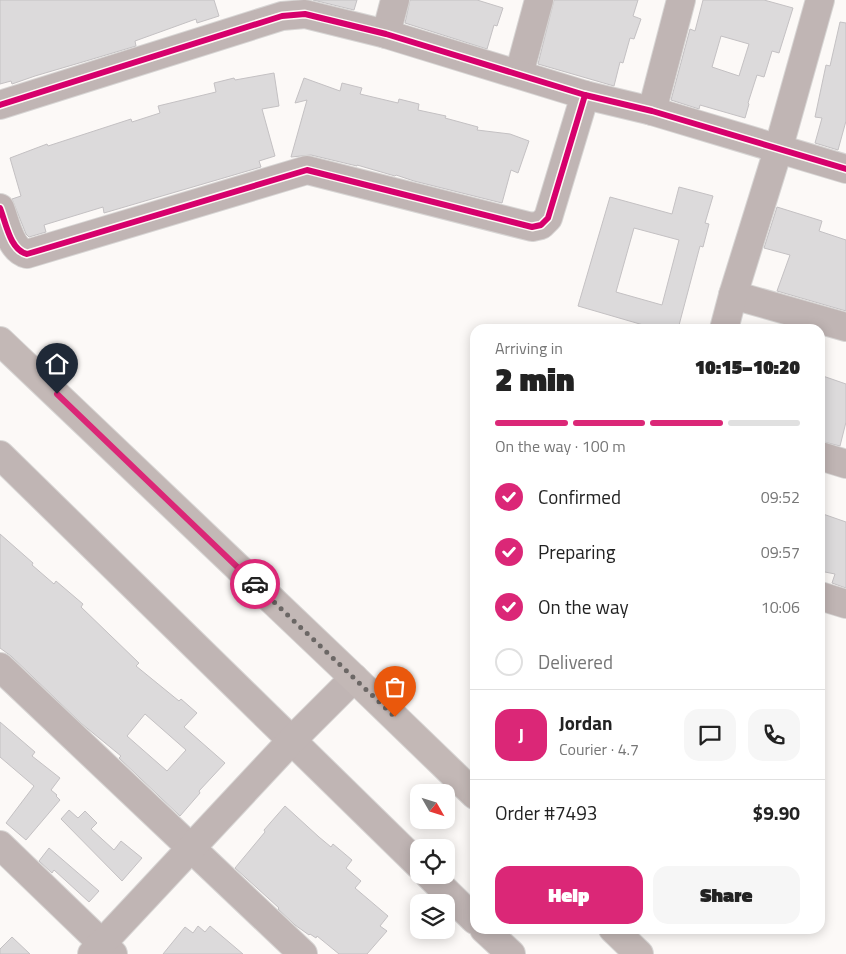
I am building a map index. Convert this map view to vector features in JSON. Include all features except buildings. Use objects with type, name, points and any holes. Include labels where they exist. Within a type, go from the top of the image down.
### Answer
[{"type":"main road","points":[[0,341],[470,790]]},
{"type":"main road","points":[[618,934],[639,954]]},
{"type":"street","points":[[386,34],[395,0]]},
{"type":"street","points":[[519,74],[539,0]]},
{"type":"street","points":[[652,111],[681,0]]},
{"type":"street","points":[[725,324],[778,150],[820,0]]},
{"type":"street","points":[[0,105],[282,16],[305,14],[386,34],[585,95],[652,111],[846,169]]},
{"type":"street","points":[[0,208],[14,244],[22,253],[28,254],[307,170],[532,227],[541,225],[548,218],[585,95]]},
{"type":"street","points":[[733,295],[846,327]]},
{"type":"street","points":[[825,458],[846,464]]},
{"type":"street","points":[[2,461],[410,856]]},
{"type":"street","points":[[825,598],[846,604]]},
{"type":"street","points":[[0,666],[303,954]]},
{"type":"street","points":[[0,846],[103,950],[192,849],[291,742],[354,678]]},
{"type":"street","points":[[438,884],[470,915]]},
{"type":"street","points":[[489,934],[510,954]]},
{"type":"cycle path","points":[[0,105],[282,16],[305,14],[386,34],[585,95],[652,111],[846,169]]},
{"type":"cycle path","points":[[0,208],[13,242],[16,247],[27,254],[307,170],[532,227],[541,225],[548,218],[585,95]]},
{"type":"way so far","points":[[255,584],[395,717]]},
{"type":"route","points":[[57,394],[255,584]]}]
